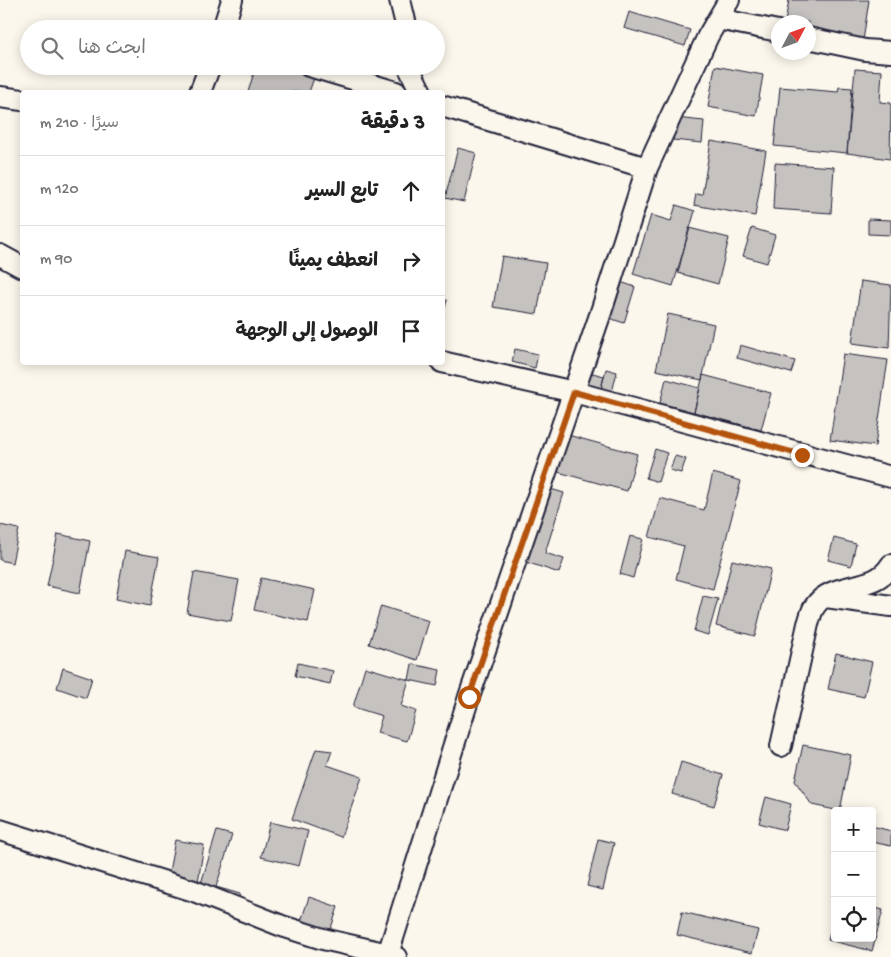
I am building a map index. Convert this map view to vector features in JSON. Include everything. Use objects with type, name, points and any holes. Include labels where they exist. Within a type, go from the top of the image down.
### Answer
[{"type":"street","points":[[226,20],[232,0]]},
{"type":"street","points":[[400,0],[404,20]]},
{"type":"street","points":[[0,830],[194,891],[282,926],[323,939],[390,956],[469,697],[574,392],[647,168],[708,36],[729,0]]},
{"type":"street","points":[[718,18],[771,29]]},
{"type":"street","points":[[816,40],[865,50],[891,52]]},
{"type":"street","points":[[201,90],[207,75]]},
{"type":"street","points":[[339,75],[389,90]]},
{"type":"street","points":[[412,75],[420,90]]},
{"type":"street","points":[[0,98],[20,100]]},
{"type":"street","points":[[445,107],[647,168]]},
{"type":"street","points":[[0,255],[20,265]]},
{"type":"street","points":[[445,363],[574,392],[891,478]]},
{"type":"street","points":[[781,746],[808,624],[815,606],[824,597],[845,588],[876,580],[887,572],[891,565]]},
{"type":"street","points":[[824,597],[891,606]]},
{"type":"building","points":[[789,0],[869,0],[863,41],[816,34],[816,15],[786,15]]},
{"type":"building","points":[[629,12],[690,30],[685,46],[624,28]]},
{"type":"building","points":[[715,66],[763,75],[756,116],[708,107]]},
{"type":"building","points":[[855,69],[882,71],[880,102],[891,103],[890,159],[847,153]]},
{"type":"building","points":[[253,75],[304,75],[314,78],[310,90],[249,90]]},
{"type":"building","points":[[780,87],[838,92],[839,87],[852,88],[847,153],[774,146]]},
{"type":"building","points":[[675,118],[704,121],[702,143],[673,140]]},
{"type":"building","points":[[711,141],[766,151],[755,216],[694,205],[696,194],[702,195]]},
{"type":"building","points":[[458,148],[476,153],[464,202],[445,198]]},
{"type":"building","points":[[775,163],[834,167],[831,213],[773,209]]},
{"type":"building","points":[[676,205],[695,211],[673,286],[633,274],[651,215],[671,221]]},
{"type":"building","points":[[868,219],[891,220],[891,235],[868,234]]},
{"type":"building","points":[[689,228],[729,238],[718,284],[678,273]]},
{"type":"building","points":[[752,228],[775,235],[767,263],[743,256]]},
{"type":"building","points":[[502,256],[546,263],[537,314],[493,307]]},
{"type":"building","points":[[612,279],[635,287],[624,323],[600,315]]},
{"type":"building","points":[[861,281],[891,285],[889,348],[852,343]]},
{"type":"building","points":[[668,314],[714,324],[702,380],[656,370]]},
{"type":"building","points":[[740,345],[795,361],[791,373],[737,358]]},
{"type":"building","points":[[515,349],[538,354],[535,368],[512,362]]},
{"type":"building","points":[[843,354],[888,360],[875,446],[830,440]]},
{"type":"building","points":[[606,369],[617,372],[612,392],[601,389]]},
{"type":"building","points":[[585,371],[604,376],[601,389],[581,384]]},
{"type":"building","points":[[703,375],[771,393],[761,430],[694,412]]},
{"type":"building","points":[[666,379],[700,388],[694,412],[660,403]]},
{"type":"building","points":[[568,435],[637,454],[627,491],[558,472]]},
{"type":"building","points":[[655,449],[667,453],[658,482],[646,478]]},
{"type":"building","points":[[675,456],[686,459],[681,473],[670,470]]},
{"type":"building","points":[[713,473],[741,481],[713,589],[676,579],[684,546],[649,537],[660,498],[704,510]]},
{"type":"building","points":[[547,488],[564,493],[545,553],[564,559],[559,573],[523,561]]},
{"type":"building","points":[[0,525],[19,529],[12,563],[0,560]]},
{"type":"building","points":[[58,534],[90,541],[80,593],[47,586]]},
{"type":"building","points":[[630,536],[643,539],[633,578],[620,574]]},
{"type":"building","points":[[834,538],[856,544],[851,566],[828,560]]},
{"type":"building","points":[[125,551],[159,557],[150,606],[116,599]]},
{"type":"building","points":[[732,560],[771,569],[755,636],[716,626]]},
{"type":"building","points":[[194,572],[239,580],[231,621],[187,613]]},
{"type":"building","points":[[261,578],[315,590],[308,622],[254,610]]},
{"type":"building","points":[[703,596],[718,599],[708,635],[694,631]]},
{"type":"building","points":[[381,606],[429,621],[417,660],[369,644]]},
{"type":"building","points":[[836,653],[872,662],[864,697],[828,689]]},
{"type":"building","points":[[298,663],[333,671],[330,684],[295,676]]},
{"type":"building","points":[[412,664],[440,670],[437,686],[409,680]]},
{"type":"building","points":[[365,667],[409,680],[401,706],[416,711],[407,741],[377,733],[382,716],[353,707]]},
{"type":"building","points":[[63,668],[92,678],[86,698],[57,688]]},
{"type":"building","points":[[803,745],[851,755],[841,807],[831,807],[831,809],[812,805],[795,781]]},
{"type":"building","points":[[316,749],[332,751],[327,765],[362,777],[341,837],[292,819]]},
{"type":"building","points":[[681,762],[723,775],[714,806],[672,794]]},
{"type":"building","points":[[766,797],[791,804],[785,830],[759,823]]},
{"type":"building","points":[[270,822],[308,831],[299,866],[261,857]]},
{"type":"building","points":[[876,827],[891,831],[891,846],[876,843]]},
{"type":"building","points":[[217,831],[232,835],[216,887],[240,894],[238,902],[199,890]]},
{"type":"building","points":[[598,839],[614,843],[603,890],[587,886]]},
{"type":"building","points":[[175,840],[204,845],[198,882],[168,877]]},
{"type":"building","points":[[309,897],[338,907],[330,931],[301,921]]},
{"type":"building","points":[[876,908],[883,910],[876,936]]},
{"type":"building","points":[[682,912],[758,930],[752,953],[677,935]]},
{"type":"building","points":[[831,929],[831,941],[828,940]]},
{"type":"building","points":[[836,942],[874,942],[872,951]]},
{"type":"route","points":[[469,697],[574,392],[802,455]]}]
